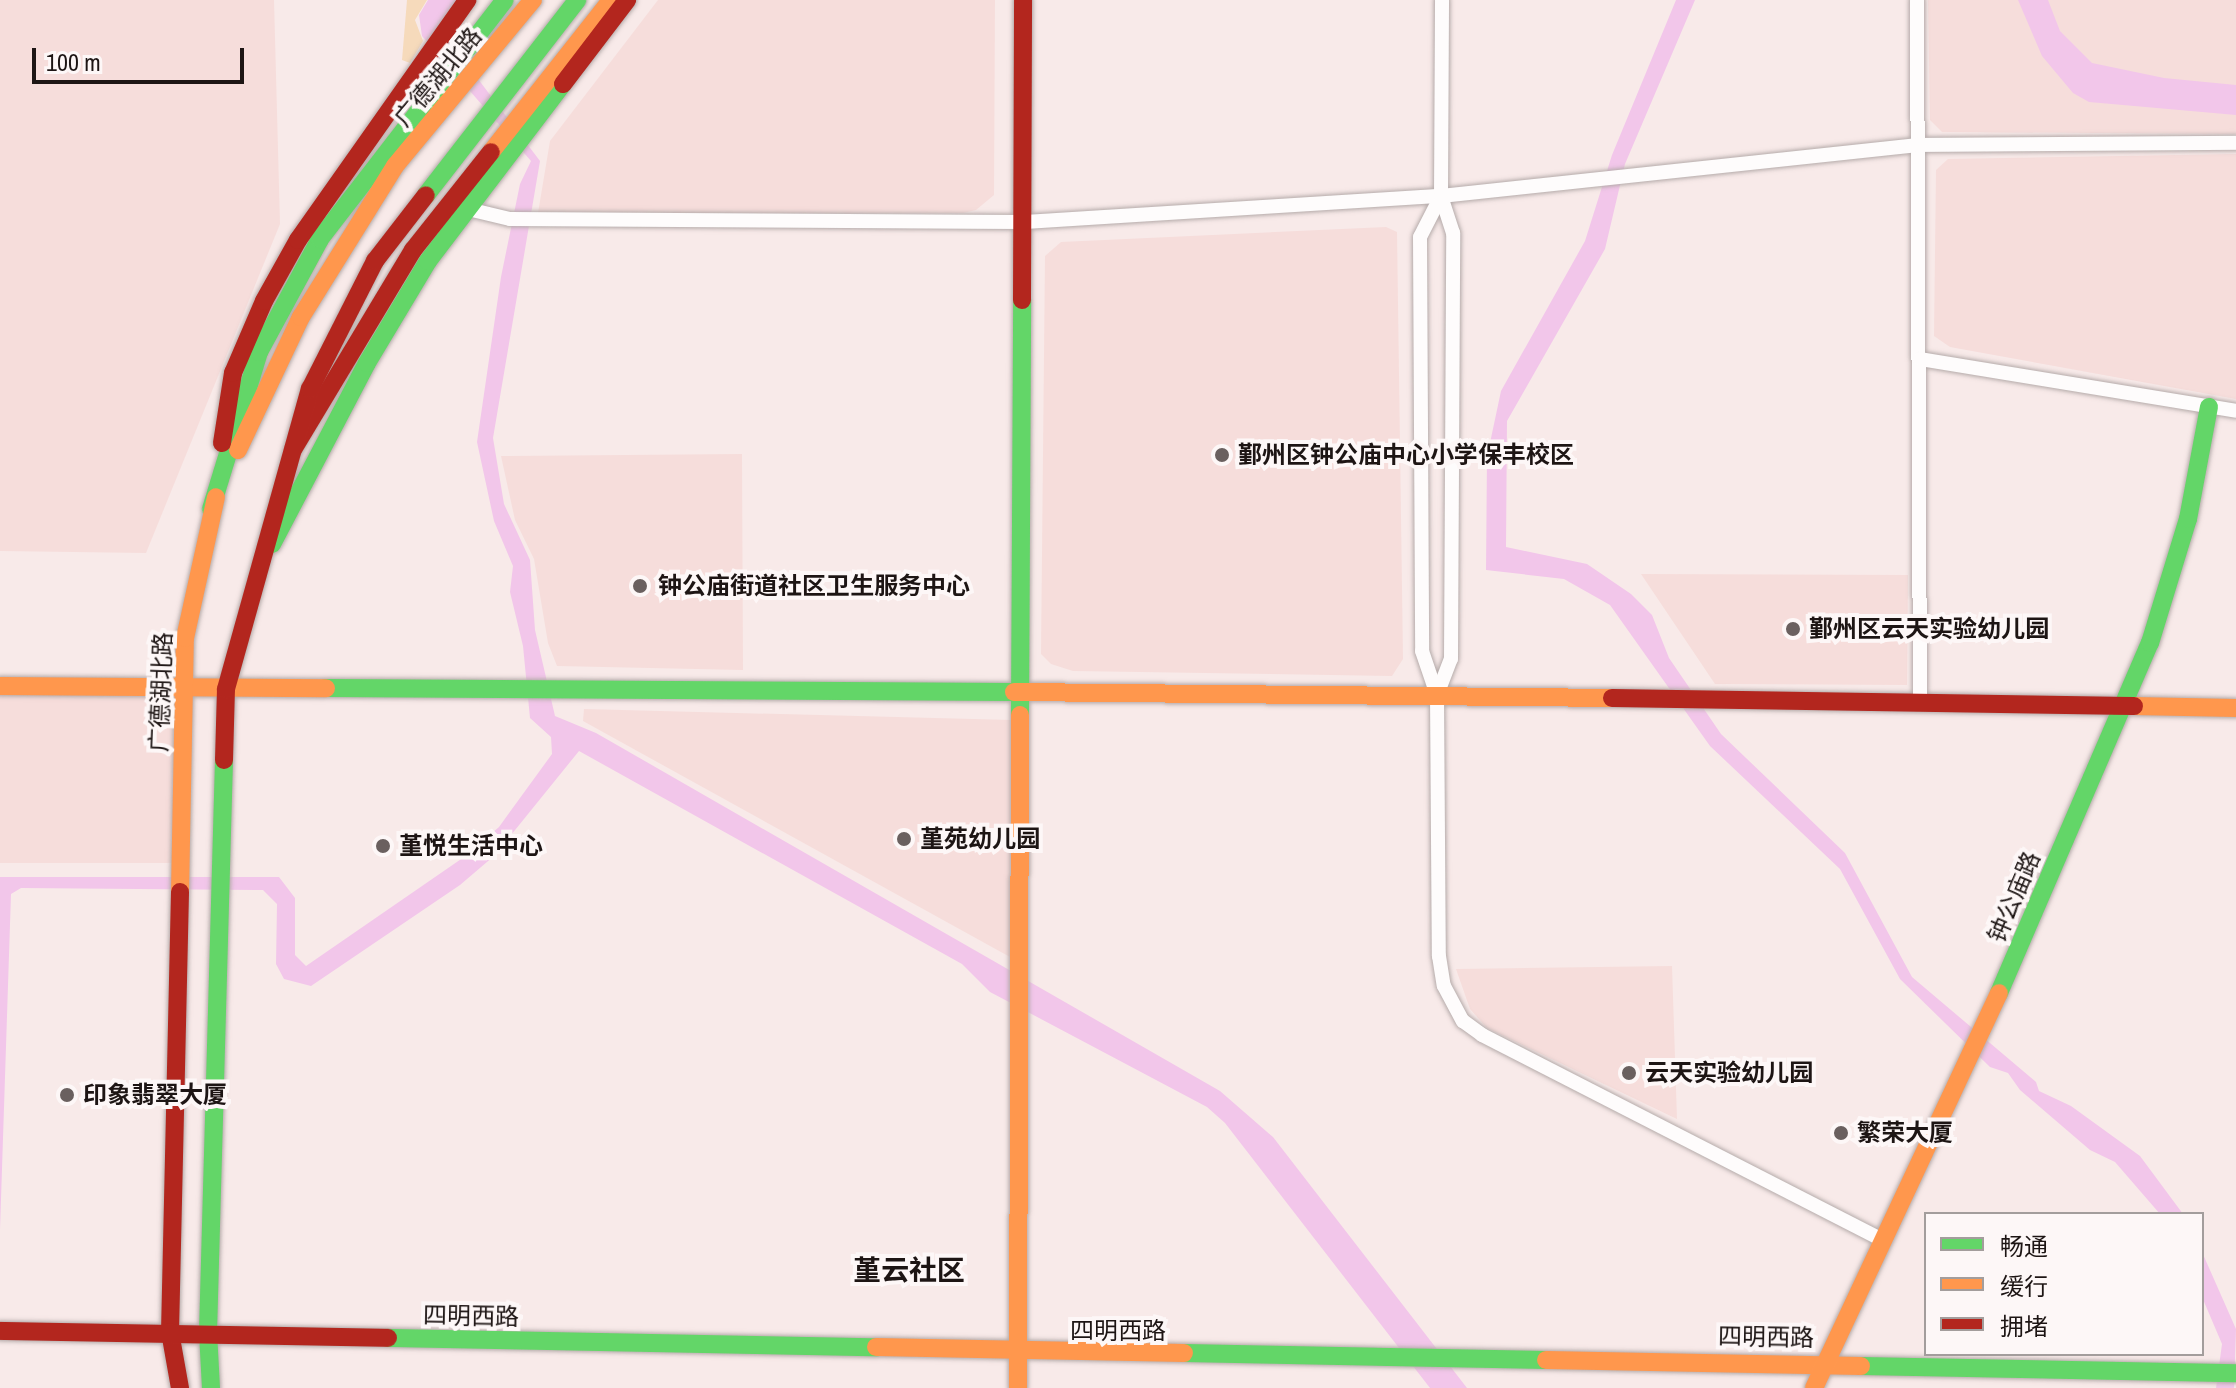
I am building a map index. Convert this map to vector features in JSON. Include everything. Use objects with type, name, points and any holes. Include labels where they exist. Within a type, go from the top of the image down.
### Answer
[{"type":"main road","points":[[211,509],[233,373],[264,301],[298,240],[467,0]]},
{"type":"main road","points":[[211,509],[259,352],[320,239],[505,0]]},
{"type":"main road","name":"广德湖北路","points":[[180,1388],[170,1332],[185,638],[211,509],[301,317],[395,166],[533,0]]},
{"type":"main road","points":[[211,1388],[208,1333],[226,689],[310,389],[375,261],[577,0]]},
{"type":"main road","points":[[294,448],[413,250],[611,0]]},
{"type":"main road","points":[[264,561],[367,363],[428,261],[627,0]]},
{"type":"main road","points":[[1018,1388],[1025,222],[1023,0]]},
{"type":"main road","name":"钟公庙路","points":[[1814,1388],[1991,1012],[2123,704],[2172,582],[2209,407]]},
{"type":"main road","points":[[0,686],[1659,697],[2236,708]]},
{"type":"main road","name":"四明西路","points":[[0,1331],[170,1332],[1018,1354],[1825,1362],[2236,1373]]},
{"type":"street","points":[[1442,0],[1441,196],[1453,233],[1451,644],[1437,695],[1439,956],[1444,986],[1463,1021],[1882,1240]]},
{"type":"street","points":[[1917,0],[1920,702]]},
{"type":"street","points":[[468,209],[510,219],[544,220],[1025,222],[1441,196],[1918,145],[2236,143]]},
{"type":"street","points":[[1437,695],[1422,651],[1420,237],[1441,196]]},
{"type":"street","points":[[1920,359],[2236,411]]},
{"type":"shaded area","points":[[0,0],[274,0],[280,224],[146,553],[0,551]]},
{"type":"shaded area","points":[[407,0],[427,0],[415,20],[423,41],[410,63],[402,60]]},
{"type":"shaded area","points":[[428,0],[458,0],[441,30],[540,161],[493,438],[504,504],[530,560],[535,630],[555,716],[596,733],[1220,1091],[1273,1137],[1467,1388],[1430,1388],[1225,1123],[1207,1107],[990,992],[962,964],[579,751],[494,856],[460,885],[311,986],[284,979],[276,964],[277,904],[263,890],[21,888],[11,894],[0,1230],[0,877],[279,877],[295,898],[295,955],[306,966],[467,855],[499,827],[552,754],[551,737],[530,718],[523,646],[510,592],[513,566],[494,521],[477,442],[501,277],[520,184],[531,161],[422,36],[419,15]]},
{"type":"shaded area","points":[[658,0],[995,0],[994,195],[976,210],[963,213],[538,213],[550,141]]},
{"type":"shaded area","points":[[1676,0],[1695,0],[1625,164],[1605,249],[1507,421],[1506,547],[1587,564],[1631,594],[1652,615],[1669,658],[1721,734],[1845,853],[1912,977],[2036,1082],[2039,1091],[2071,1106],[2140,1156],[2182,1212],[2158,1212],[2115,1162],[2090,1150],[2020,1090],[2008,1073],[1990,1067],[1900,979],[1840,869],[1710,746],[1610,605],[1564,579],[1486,570],[1487,457],[1501,391],[1585,241],[1612,155]]},
{"type":"shaded area","points":[[1928,0],[2236,0],[2236,134],[1942,132],[1930,120]]},
{"type":"shaded area","points":[[2018,0],[2048,0],[2060,31],[2092,63],[2164,78],[2236,85],[2236,115],[2089,102],[2073,93],[2042,56]]},
{"type":"shaded area","points":[[2236,154],[2236,399],[1950,347],[1934,336],[1936,170],[1948,159]]},
{"type":"shaded area","name":"鄞州区钟公庙中心小学保丰校区","points":[[1386,227],[1397,232],[1403,659],[1392,676],[1073,671],[1051,664],[1041,654],[1045,256],[1061,242]]},
{"type":"shaded area","name":"钟公庙街道社区卫生服务中心","points":[[742,454],[743,670],[557,666],[548,643],[534,559],[515,520],[501,456]]},
{"type":"shaded area","name":"鄞州区云天实验幼儿园","points":[[1641,574],[1908,575],[1907,685],[1715,684]]},
{"type":"shaded area","points":[[0,695],[174,695],[174,863],[0,863]]},
{"type":"shaded area","name":"堇苑幼儿园","points":[[584,709],[1012,720],[1010,957],[583,721]]},
{"type":"shaded area","name":"云天实验幼儿园","points":[[1672,966],[1677,1119],[1487,1028],[1470,1009],[1456,969]]},
{"type":"shaded area","points":[[2204,1257],[2236,1329],[2234,1388],[2216,1388],[2222,1344],[2204,1302]]},
{"type":"traffic: fast","points":[[211,509],[259,352],[320,239],[505,0]]},
{"type":"traffic: fast","points":[[426,195],[577,0]]},
{"type":"traffic: fast","points":[[272,544],[367,363],[428,261],[563,84]]},
{"type":"traffic: fast","points":[[1020,715],[1022,300]]},
{"type":"traffic: fast","points":[[1999,993],[2150,643],[2188,519],[2209,407]]},
{"type":"traffic: fast","points":[[326,688],[1014,692]]},
{"type":"traffic: fast","points":[[211,1388],[208,1333],[224,760]]},
{"type":"traffic: fast","points":[[388,1338],[876,1347]]},
{"type":"traffic: fast","points":[[1184,1353],[1546,1360]]},
{"type":"traffic: fast","points":[[1861,1366],[2236,1373]]},
{"type":"traffic: slow","points":[[238,450],[301,317],[395,166],[533,0]]},
{"type":"traffic: slow","points":[[491,152],[611,0]]},
{"type":"traffic: slow","points":[[180,892],[185,638],[216,497]]},
{"type":"traffic: slow","points":[[0,686],[326,688]]},
{"type":"traffic: slow","points":[[1014,692],[1612,698]]},
{"type":"traffic: slow","points":[[2134,706],[2236,708]]},
{"type":"traffic: slow","points":[[1018,1388],[1020,715]]},
{"type":"traffic: slow","points":[[1814,1388],[1999,993]]},
{"type":"traffic: slow","points":[[876,1347],[1184,1353]]},
{"type":"traffic: slow","points":[[1546,1360],[1861,1366]]},
{"type":"traffic: jam","points":[[222,443],[233,373],[264,301],[298,240],[467,0]]},
{"type":"traffic: jam","points":[[563,84],[627,0]]},
{"type":"traffic: jam","points":[[1022,300],[1023,0]]},
{"type":"traffic: jam","points":[[294,448],[413,250],[491,152]]},
{"type":"traffic: jam","points":[[224,760],[226,689],[310,389],[375,261],[426,195]]},
{"type":"traffic: jam","points":[[1612,698],[2134,706]]},
{"type":"traffic: jam","points":[[180,892],[170,1332],[180,1388]]},
{"type":"traffic: jam","points":[[0,1331],[388,1338]]},
{"type":"place","name":"鄞州区钟公庙中心小学保丰校区","points":[[1222,455]]},
{"type":"place","name":"钟公庙街道社区卫生服务中心","points":[[640,586]]},
{"type":"place","name":"鄞州区云天实验幼儿园","points":[[1793,629]]},
{"type":"place","name":"堇苑幼儿园","points":[[904,839]]},
{"type":"place","name":"堇悦生活中心","points":[[383,846]]},
{"type":"place","name":"云天实验幼儿园","points":[[1629,1073]]},
{"type":"place","name":"印象翡翠大厦","points":[[67,1095]]},
{"type":"place","name":"繁荣大厦","points":[[1841,1133]]},
{"type":"district","name":"堇云社区","points":[[909,1270]]}]
